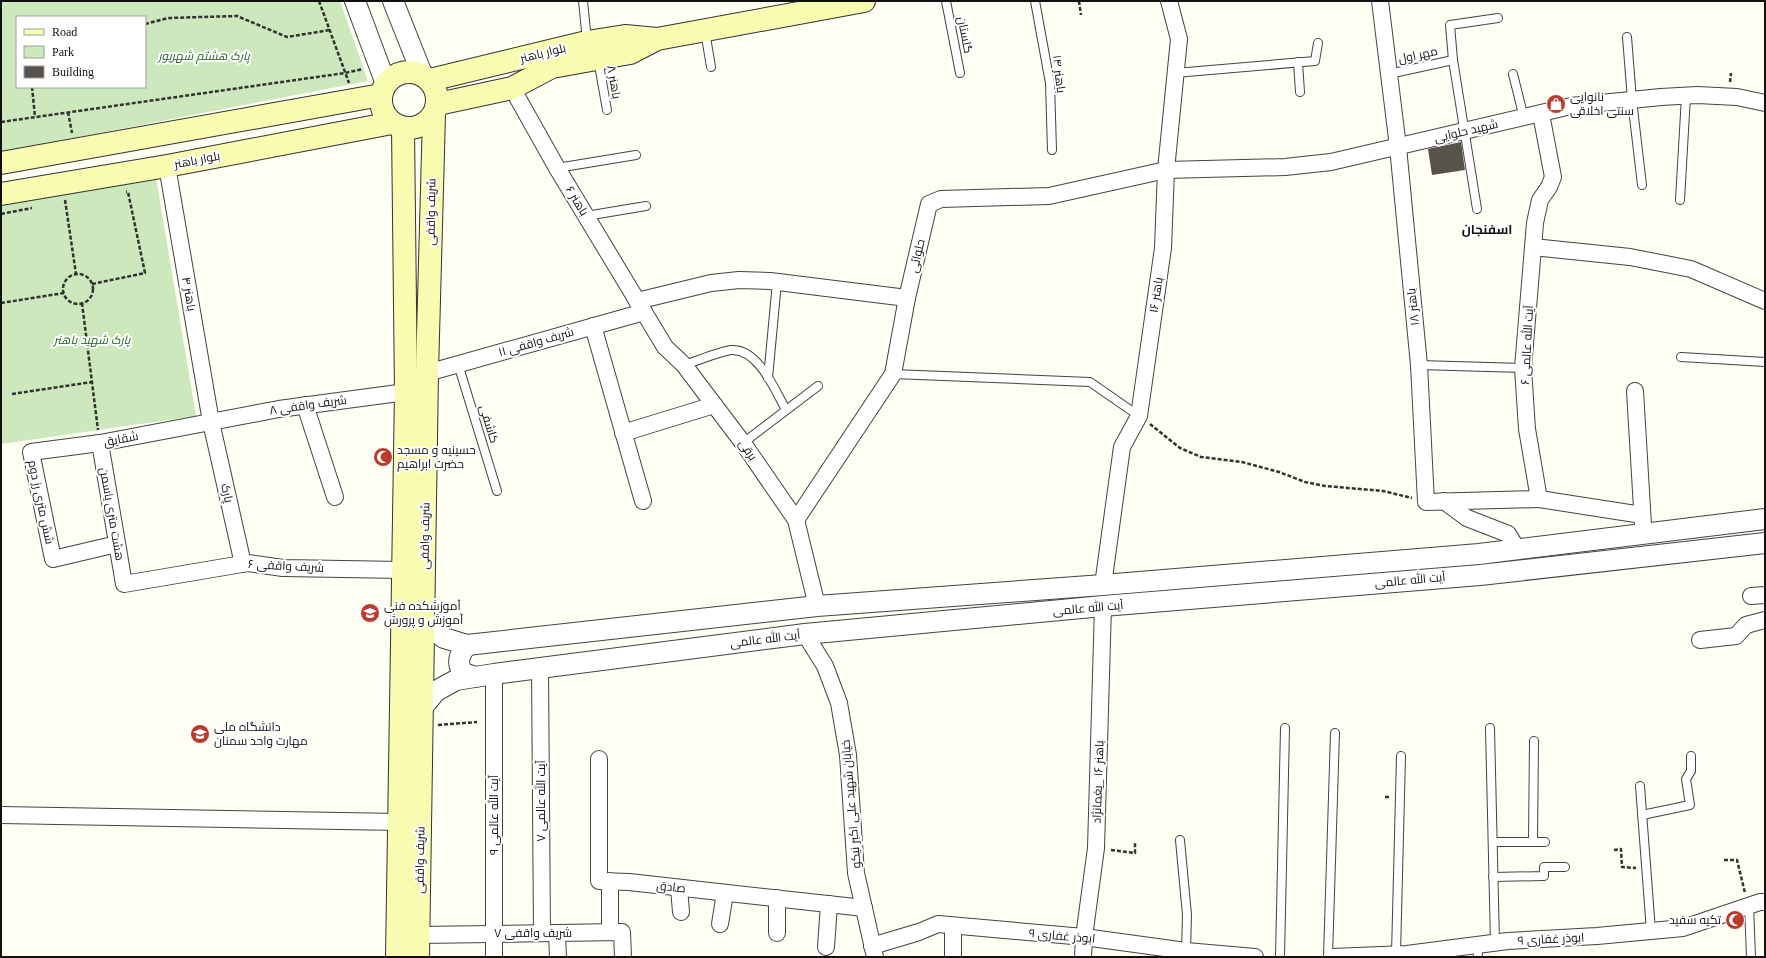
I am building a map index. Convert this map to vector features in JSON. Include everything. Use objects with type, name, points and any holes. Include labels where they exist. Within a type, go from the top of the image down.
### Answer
[{"type":"main road","name":"بلوار باهنر","points":[[436,110],[512,88],[552,67],[625,36],[657,39],[864,1]]},
{"type":"main road","name":"بلوار باهنر","points":[[426,77],[592,50]]},
{"type":"main road","points":[[1,163],[355,100],[382,82],[396,75],[409,71],[426,77],[437,91],[436,110],[426,124],[414,128],[397,125],[385,115],[381,106],[382,82]]},
{"type":"main road","name":"شریف واقفی","points":[[418,957],[427,373],[436,110]]},
{"type":"main road","name":"بلوار باهنر","points":[[1,194],[397,125]]},
{"type":"main road","name":"شریف واقفی","points":[[397,125],[406,392],[397,957]]},
{"type":"street","points":[[355,1],[382,82]]},
{"type":"street","points":[[393,1],[426,77]]},
{"type":"street","name":"باهنر ۱۶","points":[[1103,585],[1122,447],[1139,416],[1163,248],[1166,170],[1178,39],[1169,1]]},
{"type":"street","name":"باهنر ۱۸","points":[[1380,1],[1398,147],[1419,365],[1426,502]]},
{"type":"street","name":"باهنر ۶","points":[[512,88],[557,168],[641,306]]},
{"type":"street","name":"شهید حلوایی","points":[[1166,170],[1278,167],[1331,162],[1465,132],[1571,106],[1686,96],[1737,97],[1765,103]]},
{"type":"street","name":"آیت الله عالمی ۶","points":[[1539,499],[1527,429],[1523,368],[1535,223],[1540,200],[1549,187],[1553,176],[1541,114]]},
{"type":"street","name":"باهنر ۴","points":[[167,166],[212,422]]},
{"type":"street","name":"حلوائی","points":[[796,520],[893,374],[907,298],[928,204],[941,199],[1049,196],[1166,170]]},
{"type":"street","points":[[1533,247],[1630,257],[1691,269],[1765,301]]},
{"type":"street","name":"شریف واقفی ۱۱","points":[[427,373],[594,326],[641,306],[711,283],[739,280],[776,282],[907,298]]},
{"type":"street","name":"برقی","points":[[641,306],[665,347],[684,365],[743,443],[796,520],[817,606]]},
{"type":"street","points":[[594,326],[642,501]]},
{"type":"street","points":[[1634,391],[1644,535]]},
{"type":"street","name":"شریف واقفی ۸","points":[[212,422],[305,405],[406,392]]},
{"type":"street","points":[[305,405],[334,497]]},
{"type":"street","points":[[623,434],[714,405]]},
{"type":"street","name":"شقایق","points":[[31,452],[100,443],[212,422]]},
{"type":"street","name":"پارک","points":[[212,422],[243,564]]},
{"type":"street","name":"هشت متری یاسمن","points":[[100,443],[124,584]]},
{"type":"street","name":"شش متری رز دوم","points":[[31,452],[53,559],[117,544]]},
{"type":"street","points":[[1426,502],[1539,499],[1642,515]]},
{"type":"street","points":[[1444,501],[1467,518],[1508,534],[1517,549]]},
{"type":"street","name":"آیت الله عالمی","points":[[423,622],[444,638],[467,645],[817,606],[1103,585],[1479,554],[1765,519]]},
{"type":"street","name":"آیت الله عالمی","points":[[422,717],[436,691],[456,680],[540,668],[806,634],[1103,606],[1480,575],[1765,543]]},
{"type":"street","points":[[1479,554],[1480,575]]},
{"type":"street","name":"شریف واقفی ۶","points":[[124,584],[248,563],[283,568],[403,570]]},
{"type":"street","name":"باهنر ۱۶ _یغمانژاد","points":[[1084,957],[1084,937],[1096,848],[1103,606]]},
{"type":"street","points":[[1700,640],[1736,636],[1746,625],[1765,620]]},
{"type":"street","name":"خیابان شهید علی اکبر نیکو","points":[[806,634],[825,666],[839,703],[848,755],[856,873],[874,951]]},
{"type":"street","points":[[467,645],[460,654],[458,662],[463,673],[474,677]]},
{"type":"street","name":"آیت الله عالمی ۷","points":[[540,668],[550,933],[558,957]]},
{"type":"street","name":"آیت الله عالمی ۹","points":[[494,674],[494,957]]},
{"type":"street","points":[[599,759],[599,881],[610,881],[610,932],[622,932],[623,957]]},
{"type":"street","points":[[1,815],[399,822]]},
{"type":"street","name":"صادق","points":[[610,881],[864,908]]},
{"type":"street","points":[[679,888],[681,912]]},
{"type":"street","points":[[720,924],[725,893]]},
{"type":"street","points":[[777,898],[777,932]]},
{"type":"street","name":"ابوذر غفاری ۹","points":[[1332,957],[1478,951],[1495,943],[1683,928],[1765,902]]},
{"type":"street","points":[[826,947],[829,904]]},
{"type":"street","name":"ابوذر غفاری ۹","points":[[874,951],[938,924],[1084,937],[1185,954],[1255,957]]},
{"type":"street","points":[[953,957],[954,926]]},
{"type":"street","name":"شریف واقفی ۷","points":[[419,935],[610,932]]},
{"type":"lane","name":"باهنر ۸","points":[[583,1],[592,50],[607,110]]},
{"type":"lane","name":"گلستان","points":[[946,1],[960,73]]},
{"type":"lane","name":"باهنر ۱۴","points":[[1036,1],[1050,83],[1052,150]]},
{"type":"lane","points":[[1477,209],[1453,60],[1450,25],[1498,18]]},
{"type":"lane","points":[[705,30],[711,68]]},
{"type":"lane","points":[[1627,36],[1632,100],[1642,185]]},
{"type":"lane","points":[[1175,73],[1315,61],[1318,43]]},
{"type":"lane","name":"مهر اول","points":[[1389,74],[1453,60]]},
{"type":"lane","points":[[1298,62],[1300,92]]},
{"type":"lane","points":[[1513,74],[1524,118]]},
{"type":"lane","points":[[1680,200],[1686,96]]},
{"type":"lane","points":[[557,168],[636,155]]},
{"type":"lane","points":[[586,216],[646,206]]},
{"type":"lane","points":[[768,378],[776,282]]},
{"type":"lane","points":[[684,365],[731,350],[745,352],[753,358],[768,378],[786,410]]},
{"type":"lane","points":[[1681,357],[1765,362]]},
{"type":"lane","name":"کاشفی","points":[[458,364],[497,491]]},
{"type":"lane","points":[[1419,365],[1523,368]]},
{"type":"lane","points":[[893,374],[1090,382],[1139,416]]},
{"type":"lane","points":[[743,443],[818,386]]},
{"type":"lane","points":[[1280,957],[1286,728]]},
{"type":"lane","points":[[1490,728],[1495,943]]},
{"type":"lane","points":[[1328,957],[1335,733]]},
{"type":"lane","points":[[1533,842],[1534,741]]},
{"type":"lane","points":[[1396,954],[1401,756]]},
{"type":"lane","points":[[1642,815],[1690,805],[1686,779],[1691,771],[1691,756]]},
{"type":"lane","points":[[1640,786],[1651,931]]},
{"type":"lane","points":[[1180,840],[1187,914],[1185,954]]},
{"type":"lane","points":[[1492,842],[1545,842]]},
{"type":"lane","points":[[1493,877],[1544,876],[1544,867],[1565,867]]},
{"type":"lane","points":[[1749,906],[1751,957]]},
{"type":"path","points":[[319,1],[355,100]]},
{"type":"path","points":[[1079,1],[1081,15]]},
{"type":"path","points":[[146,24],[168,18],[237,16],[287,37],[330,30]]},
{"type":"path","points":[[1,122],[345,73],[382,82]]},
{"type":"path","points":[[32,88],[35,117]]},
{"type":"path","points":[[62,184],[76,274]]},
{"type":"path","points":[[92,284],[145,273],[128,192]]},
{"type":"path","points":[[76,274],[86,276],[92,284],[92,294],[82,303],[72,303],[68,300],[64,293],[63,288],[67,279],[76,274]]},
{"type":"path","points":[[1,303],[64,293]]},
{"type":"path","points":[[82,303],[100,443]]},
{"type":"path","points":[[12,394],[92,382]]},
{"type":"path","points":[[1139,416],[1180,448],[1201,457],[1242,462],[1279,472],[1304,482],[1325,486],[1383,491],[1426,502]]},
{"type":"path","points":[[422,717],[478,722]]},
{"type":"path","points":[[1096,848],[1135,853],[1135,842]]},
{"type":"path","points":[[1614,850],[1621,849],[1622,867],[1646,868]]},
{"type":"path","points":[[1724,860],[1737,860],[1741,881],[1749,906]]},
{"type":"green space","name":"پارک هشتم شهریور","points":[[1,1],[340,1],[368,81],[1,152]]},
{"type":"green space","name":"پارک شهید باهنر","points":[[155,172],[196,416],[1,444],[1,202]]},
{"type":"building","points":[[1461,142],[1465,170],[1432,175],[1428,149]]},
{"type":"place","name":"نانوایی سنتی اخلاقی","points":[[1556,104]]},
{"type":"place","name":"حسینیه و مسجد حضرت ابراهیم","points":[[383,457]]},
{"type":"place","name":"آموزشکده فنی آموزش و پرورش","points":[[370,613]]},
{"type":"place","name":"دانشگاه ملی مهارت واحد سمنان","points":[[200,734]]},
{"type":"place","name":"تکیه سفید","points":[[1735,920]]},
{"type":"district","name":"اسفنجان","points":[[1487,229]]}]
